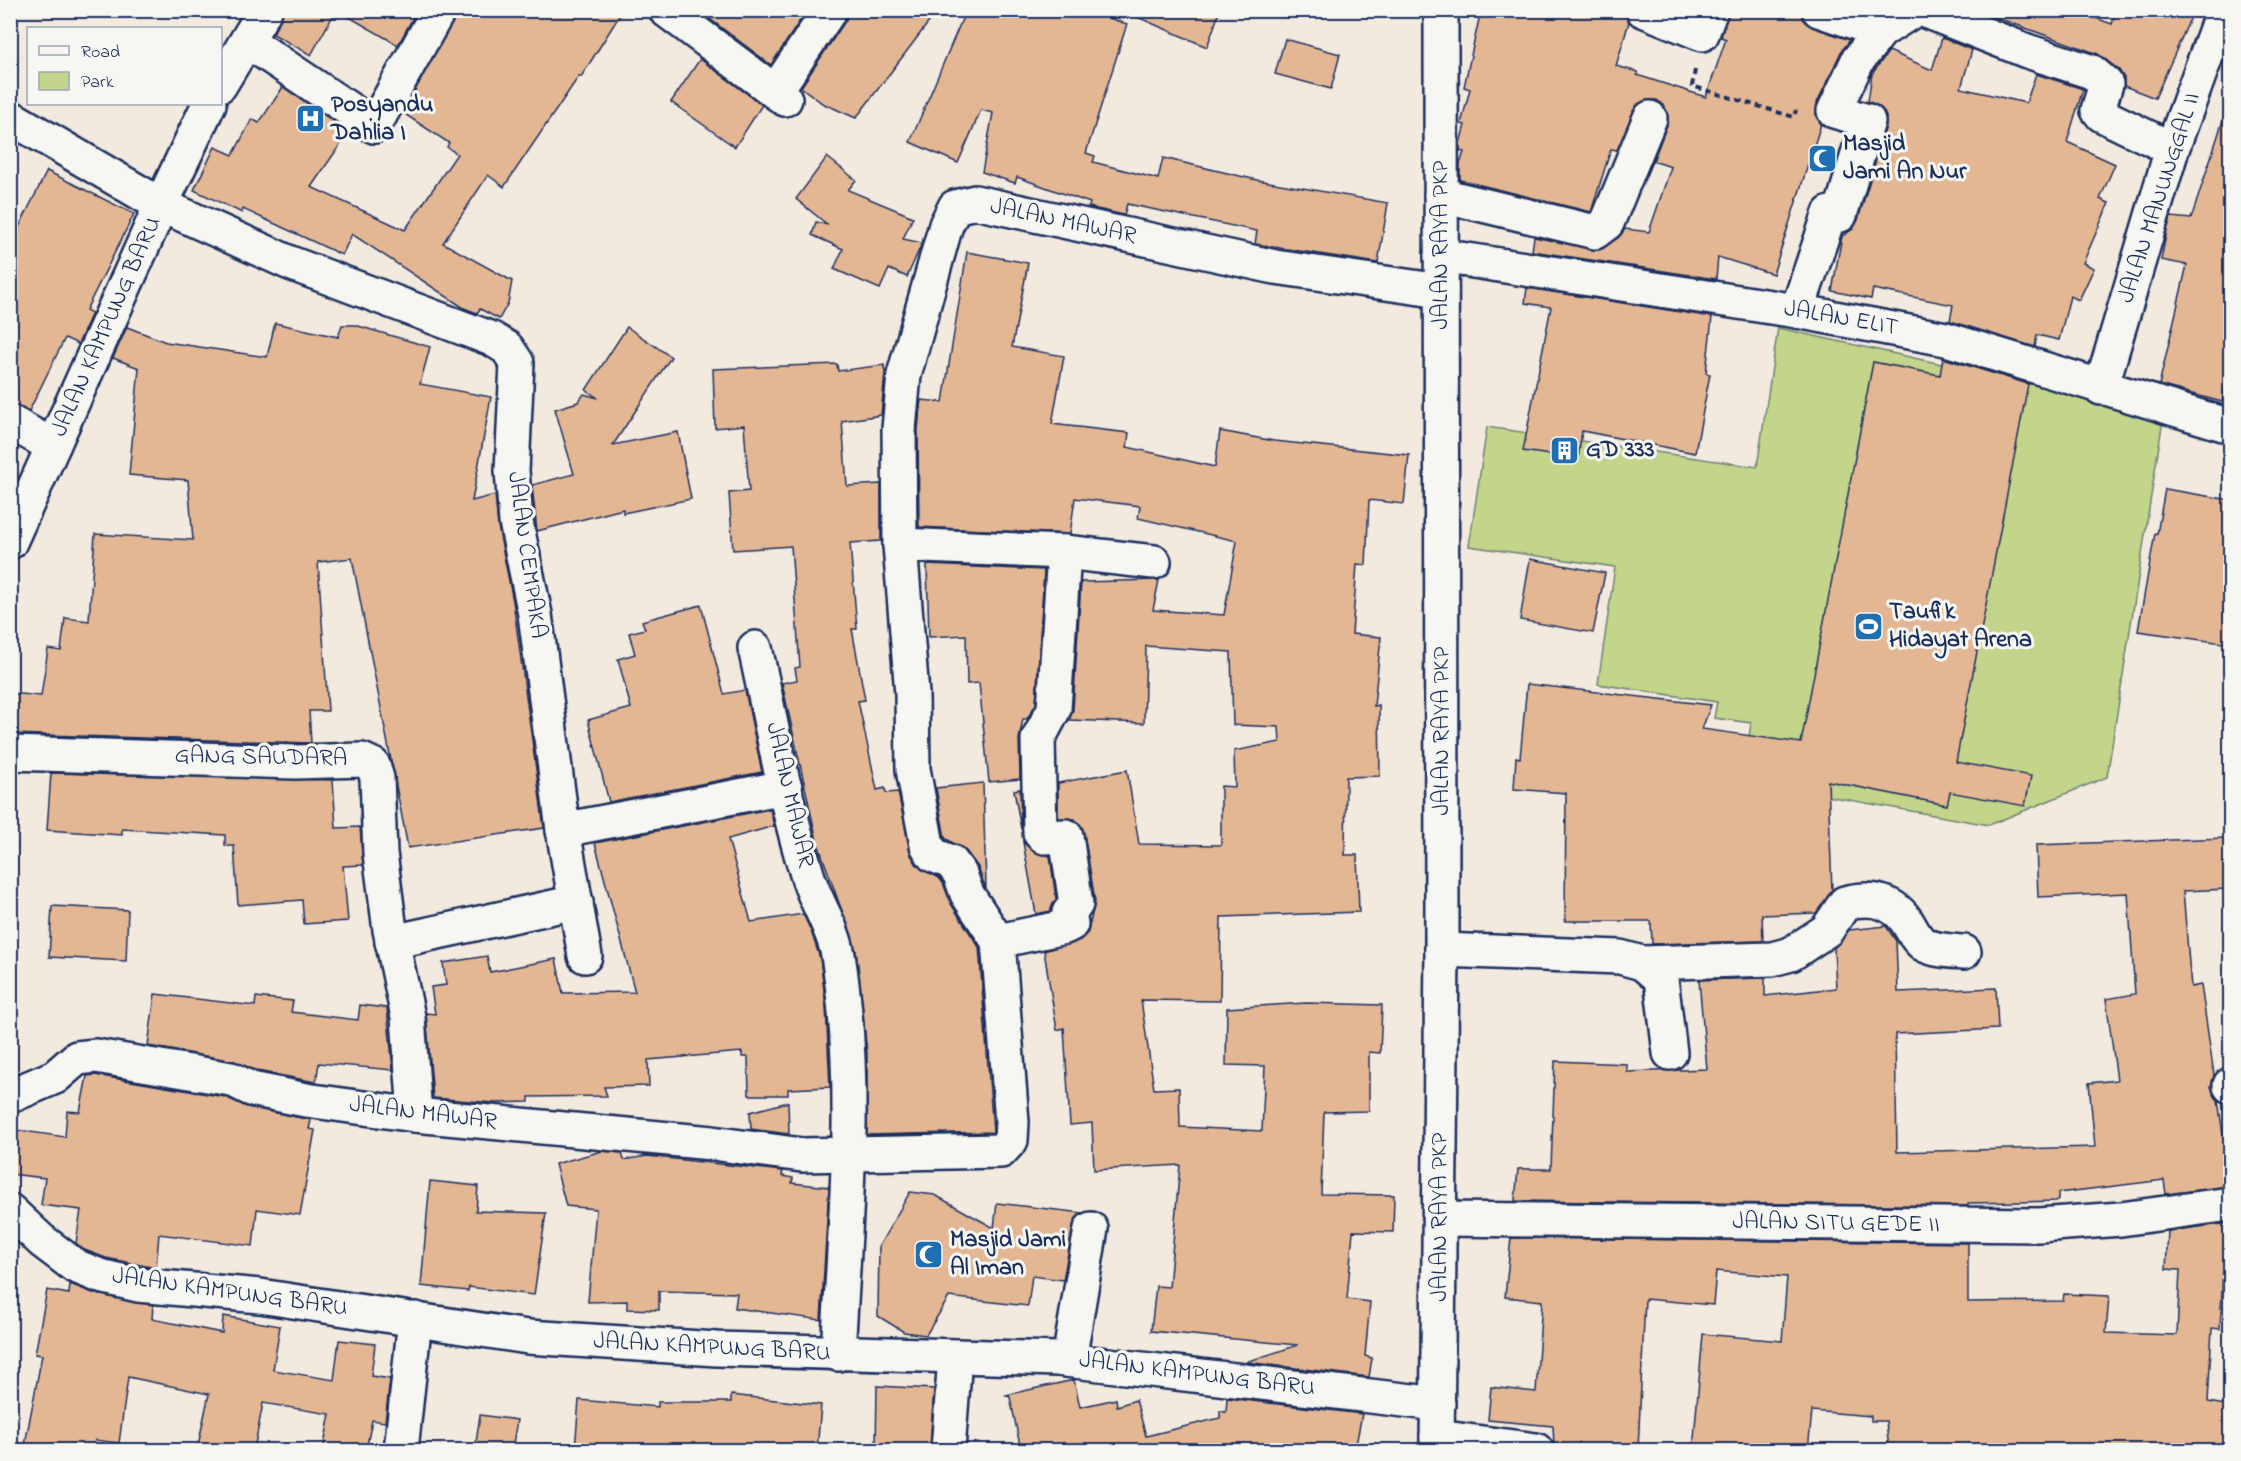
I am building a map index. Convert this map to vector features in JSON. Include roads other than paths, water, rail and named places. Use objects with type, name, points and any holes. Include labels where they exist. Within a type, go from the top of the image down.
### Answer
[{"type":"street","points":[[222,82],[265,10]]},
{"type":"street","points":[[247,41],[374,126],[439,10]]},
{"type":"street","points":[[666,10],[780,95],[830,10]]},
{"type":"street","name":"JALAN RAYA PKP","points":[[1437,1444],[1442,950],[1441,10]]},
{"type":"street","points":[[1643,10],[1707,22]]},
{"type":"street","points":[[1819,10],[1881,31]]},
{"type":"street","points":[[1797,310],[1830,213],[1840,215],[1868,121],[1837,105],[1858,60],[1881,31],[1914,10]]},
{"type":"street","points":[[1923,10],[2027,51],[2097,74],[2106,84],[2098,110],[2102,115],[2172,149]]},
{"type":"street","name":"JALAN MANUNGGAL II","points":[[2101,387],[2172,149],[2223,28]]},
{"type":"street","points":[[161,205],[209,105]]},
{"type":"street","name":"JALAN KAMPUNG BARU","points":[[10,117],[161,205],[10,542]]},
{"type":"street","points":[[1441,195],[1595,232],[1607,223],[1650,118]]},
{"type":"street","name":"JALAN MAWAR","points":[[10,1096],[55,1077],[77,1058],[96,1056],[231,1078],[251,1089],[306,1100],[416,1114],[712,1143],[802,1155],[1001,1151],[1011,1140],[1010,1094],[998,941],[967,894],[960,874],[951,862],[933,855],[927,845],[913,769],[912,694],[900,545],[899,429],[904,375],[946,225],[955,207],[975,202],[1275,267],[1441,291]]},
{"type":"street","name":"JALAN CEMPAKA","points":[[161,205],[290,263],[426,313],[507,348],[517,363],[512,471],[516,522],[536,614],[563,830],[585,956]]},
{"type":"street","name":"JALAN ELIT","points":[[1441,256],[1797,310],[1946,339],[2230,426]]},
{"type":"street","points":[[10,422],[53,446]]},
{"type":"street","points":[[900,545],[1064,552],[1154,562]]},
{"type":"street","points":[[998,941],[1065,927],[1071,924],[1069,913],[1076,904],[1066,836],[1045,837],[1040,833],[1038,739],[1054,705],[1064,552]]},
{"type":"street","name":"JALAN MAWAR","points":[[755,648],[785,787],[807,874],[828,921],[838,953],[848,1066],[850,1154],[838,1354]]},
{"type":"street","name":"GANG SAUDARA","points":[[10,753],[295,762],[362,760],[373,765],[377,778],[380,853],[392,942],[407,1008],[416,1114]]},
{"type":"street","points":[[563,830],[785,787]]},
{"type":"street","points":[[1442,950],[1620,957],[1642,963],[1772,959],[1791,954],[1827,930],[1843,905],[1853,901],[1876,901],[1894,906],[1924,944],[1942,950],[1964,952]]},
{"type":"street","points":[[392,942],[576,902]]},
{"type":"street","points":[[1642,963],[1661,979],[1670,1053]]},
{"type":"street","name":"JALAN SITU GEDE II","points":[[1440,1219],[2039,1225],[2121,1219],[2230,1204]]},
{"type":"street","name":"JALAN KAMPUNG BARU","points":[[10,1211],[42,1241],[75,1266],[100,1276],[138,1285],[260,1296],[528,1337],[838,1354],[1069,1360],[1438,1404]]},
{"type":"street","points":[[1069,1360],[1091,1229]]},
{"type":"street","points":[[401,1450],[415,1319]]},
{"type":"street","points":[[948,1450],[955,1358]]},
{"type":"street","points":[[1437,1444],[1536,1450]]},
{"type":"place","name":"Posyandu Dahlia I","points":[[310,119]]},
{"type":"place","name":"Masjid Jami An Nur","points":[[1822,158]]},
{"type":"place","name":"GD 333","points":[[1565,450]]},
{"type":"place","name":"Taufik Hidayat Arena","points":[[1868,626]]},
{"type":"place","name":"Masjid Jami Al Iman","points":[[929,1254]]}]
